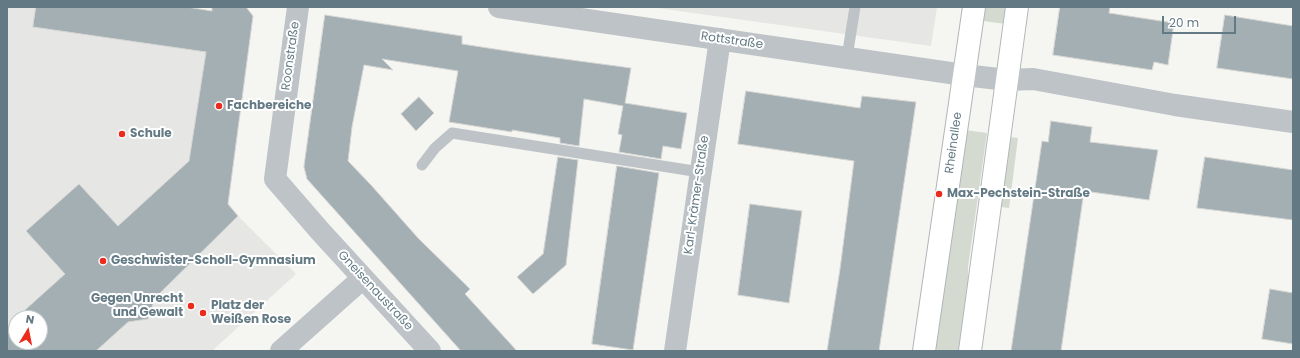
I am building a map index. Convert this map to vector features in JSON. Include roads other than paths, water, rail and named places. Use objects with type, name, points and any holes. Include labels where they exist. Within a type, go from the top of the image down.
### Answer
[{"type":"street","name":"Roonstraße","points":[[298,7],[275,179],[320,231]]},
{"type":"street","name":"Rottstraße","points":[[499,7],[964,75]]},
{"type":"street","name":"Rheinallee","points":[[924,351],[974,7]]},
{"type":"street","points":[[970,351],[1017,7]]},
{"type":"street","name":"Karl-Krämer-Straße","points":[[675,351],[720,39]]},
{"type":"street","points":[[964,75],[1006,80],[1039,80],[1175,105],[1293,122]]},
{"type":"street","name":"Gneisenaustraße","points":[[320,231],[430,351]]},
{"type":"street","points":[[281,351],[363,278]]},
{"type":"lane","points":[[847,57],[855,7]]},
{"type":"lane","points":[[422,165],[435,148],[452,133],[700,172]]},
{"type":"place","name":"Fachbereiche","points":[[219,106]]},
{"type":"place","name":"Schule","points":[[122,134]]},
{"type":"place","name":"Max-Pechstein-Straße","points":[[939,194]]},
{"type":"place","name":"Geschwister-Scholl-Gymnasium","points":[[103,261]]},
{"type":"place","name":"Gegen Unrecht und Gewalt","points":[[191,306]]},
{"type":"place","name":"Platz der Weißen Rose","points":[[203,313]]}]
